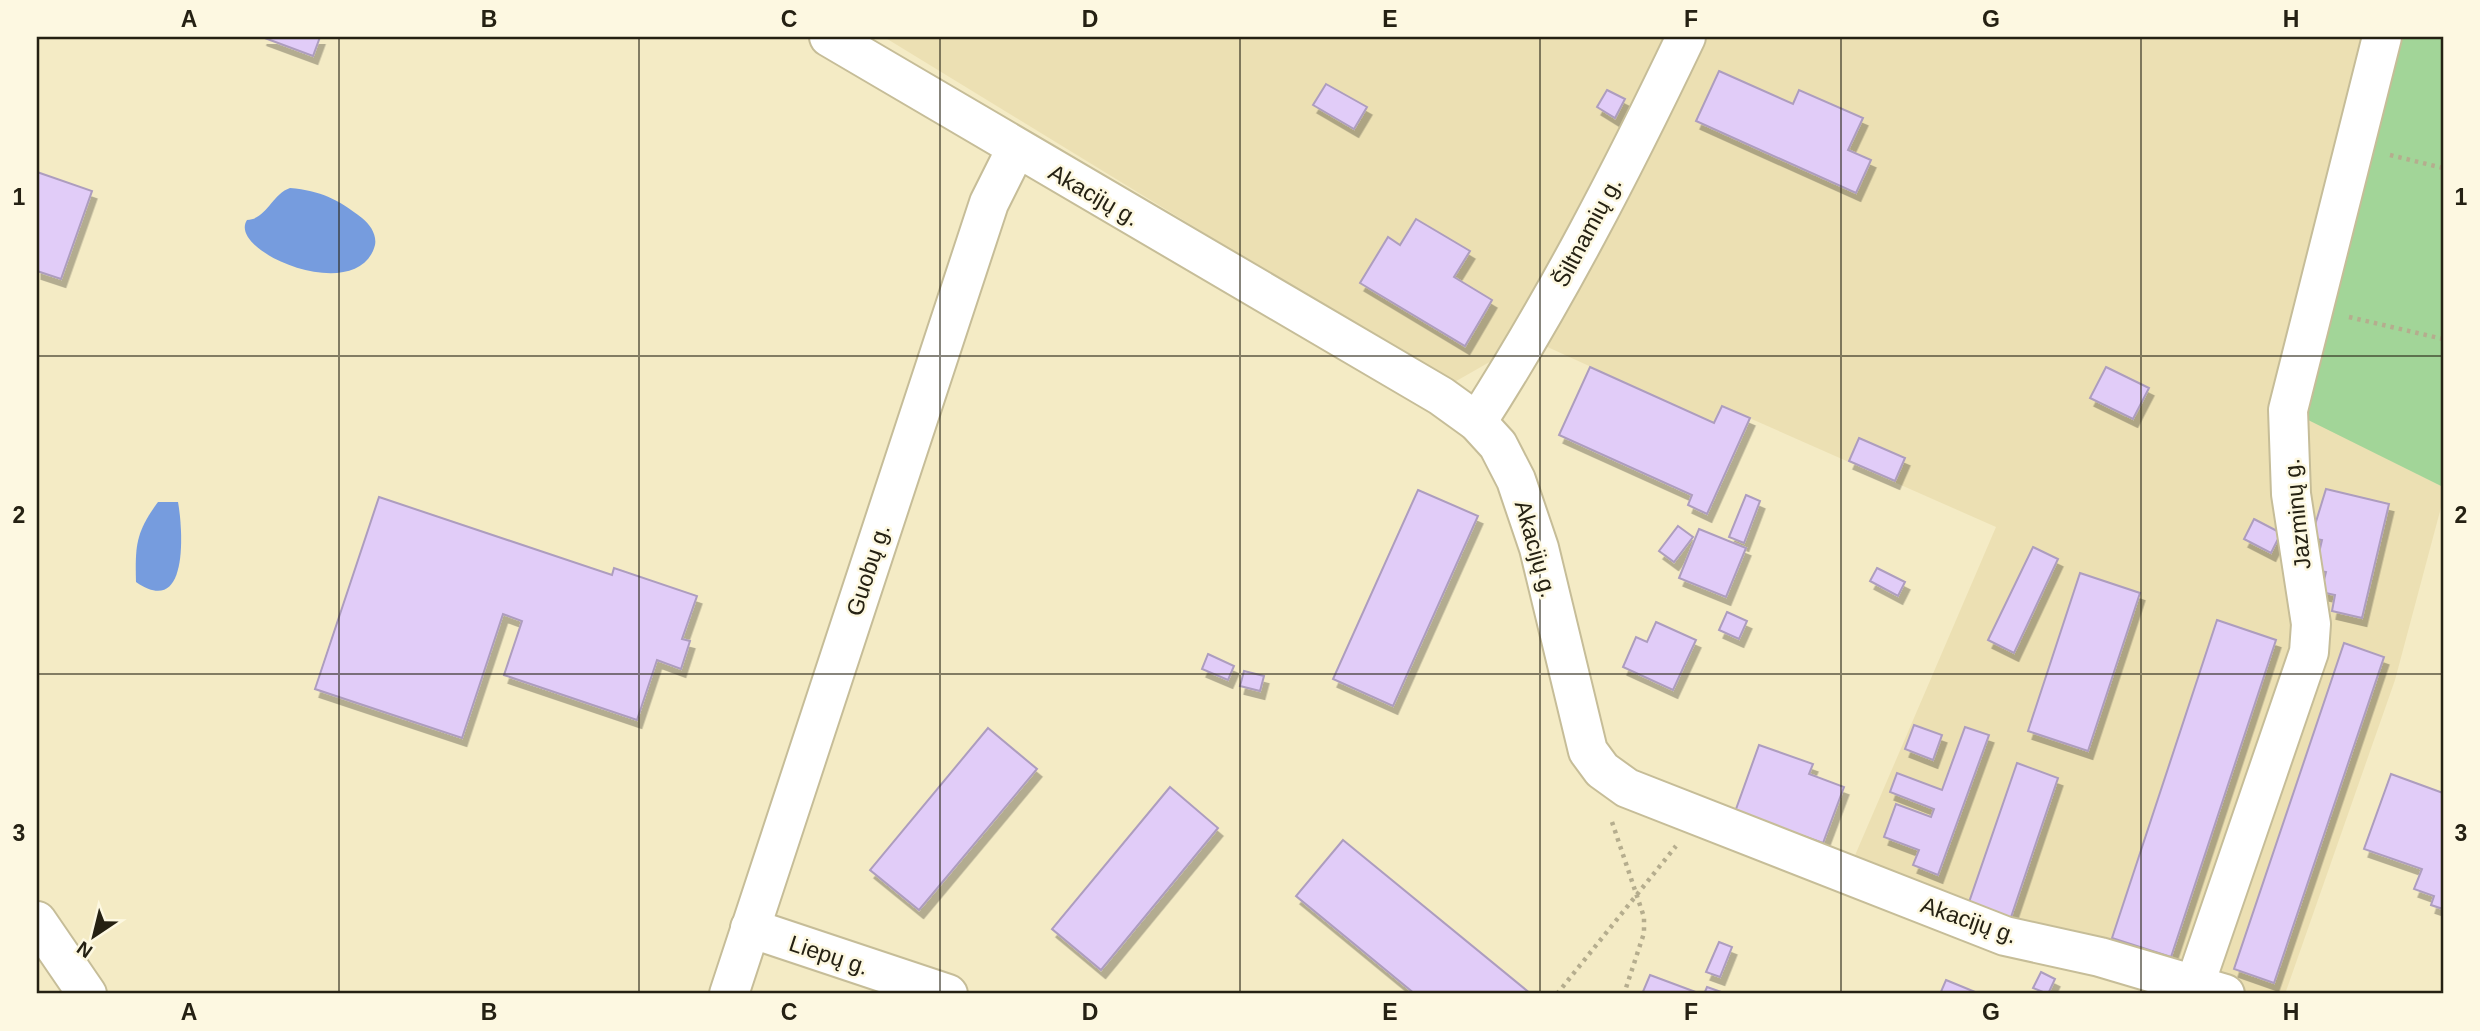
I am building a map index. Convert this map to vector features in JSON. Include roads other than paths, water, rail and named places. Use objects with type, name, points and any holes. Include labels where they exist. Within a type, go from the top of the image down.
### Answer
[{"type":"street","name":"Akacijų g.","points":[[829,37],[1441,396],[1477,422],[1498,445],[1516,480],[1539,548],[1580,727],[1588,751],[1602,770],[1627,788],[2005,936],[2100,957],[2210,989]]},
{"type":"street","name":"Šiltnamių g.","points":[[1477,422],[1530,339],[1643,126],[1686,37]]},
{"type":"street","name":"Jazminų g.","points":[[2210,989],[2309,652],[2311,624],[2291,494],[2288,410],[2382,37]]},
{"type":"street","name":"Guobų g.","points":[[729,994],[989,203],[1016,149]]},
{"type":"street","points":[[37,921],[87,994]]},
{"type":"street","name":"Liepų g.","points":[[750,929],[948,994]]},
{"type":"water","points":[[290,188],[329,197],[365,220],[375,237],[375,245],[364,263],[345,272],[322,273],[297,268],[256,246],[246,233],[247,220],[260,215],[279,195]]},
{"type":"water","points":[[158,502],[178,502],[181,549],[174,580],[166,589],[153,590],[136,582],[136,558],[141,531]]}]
